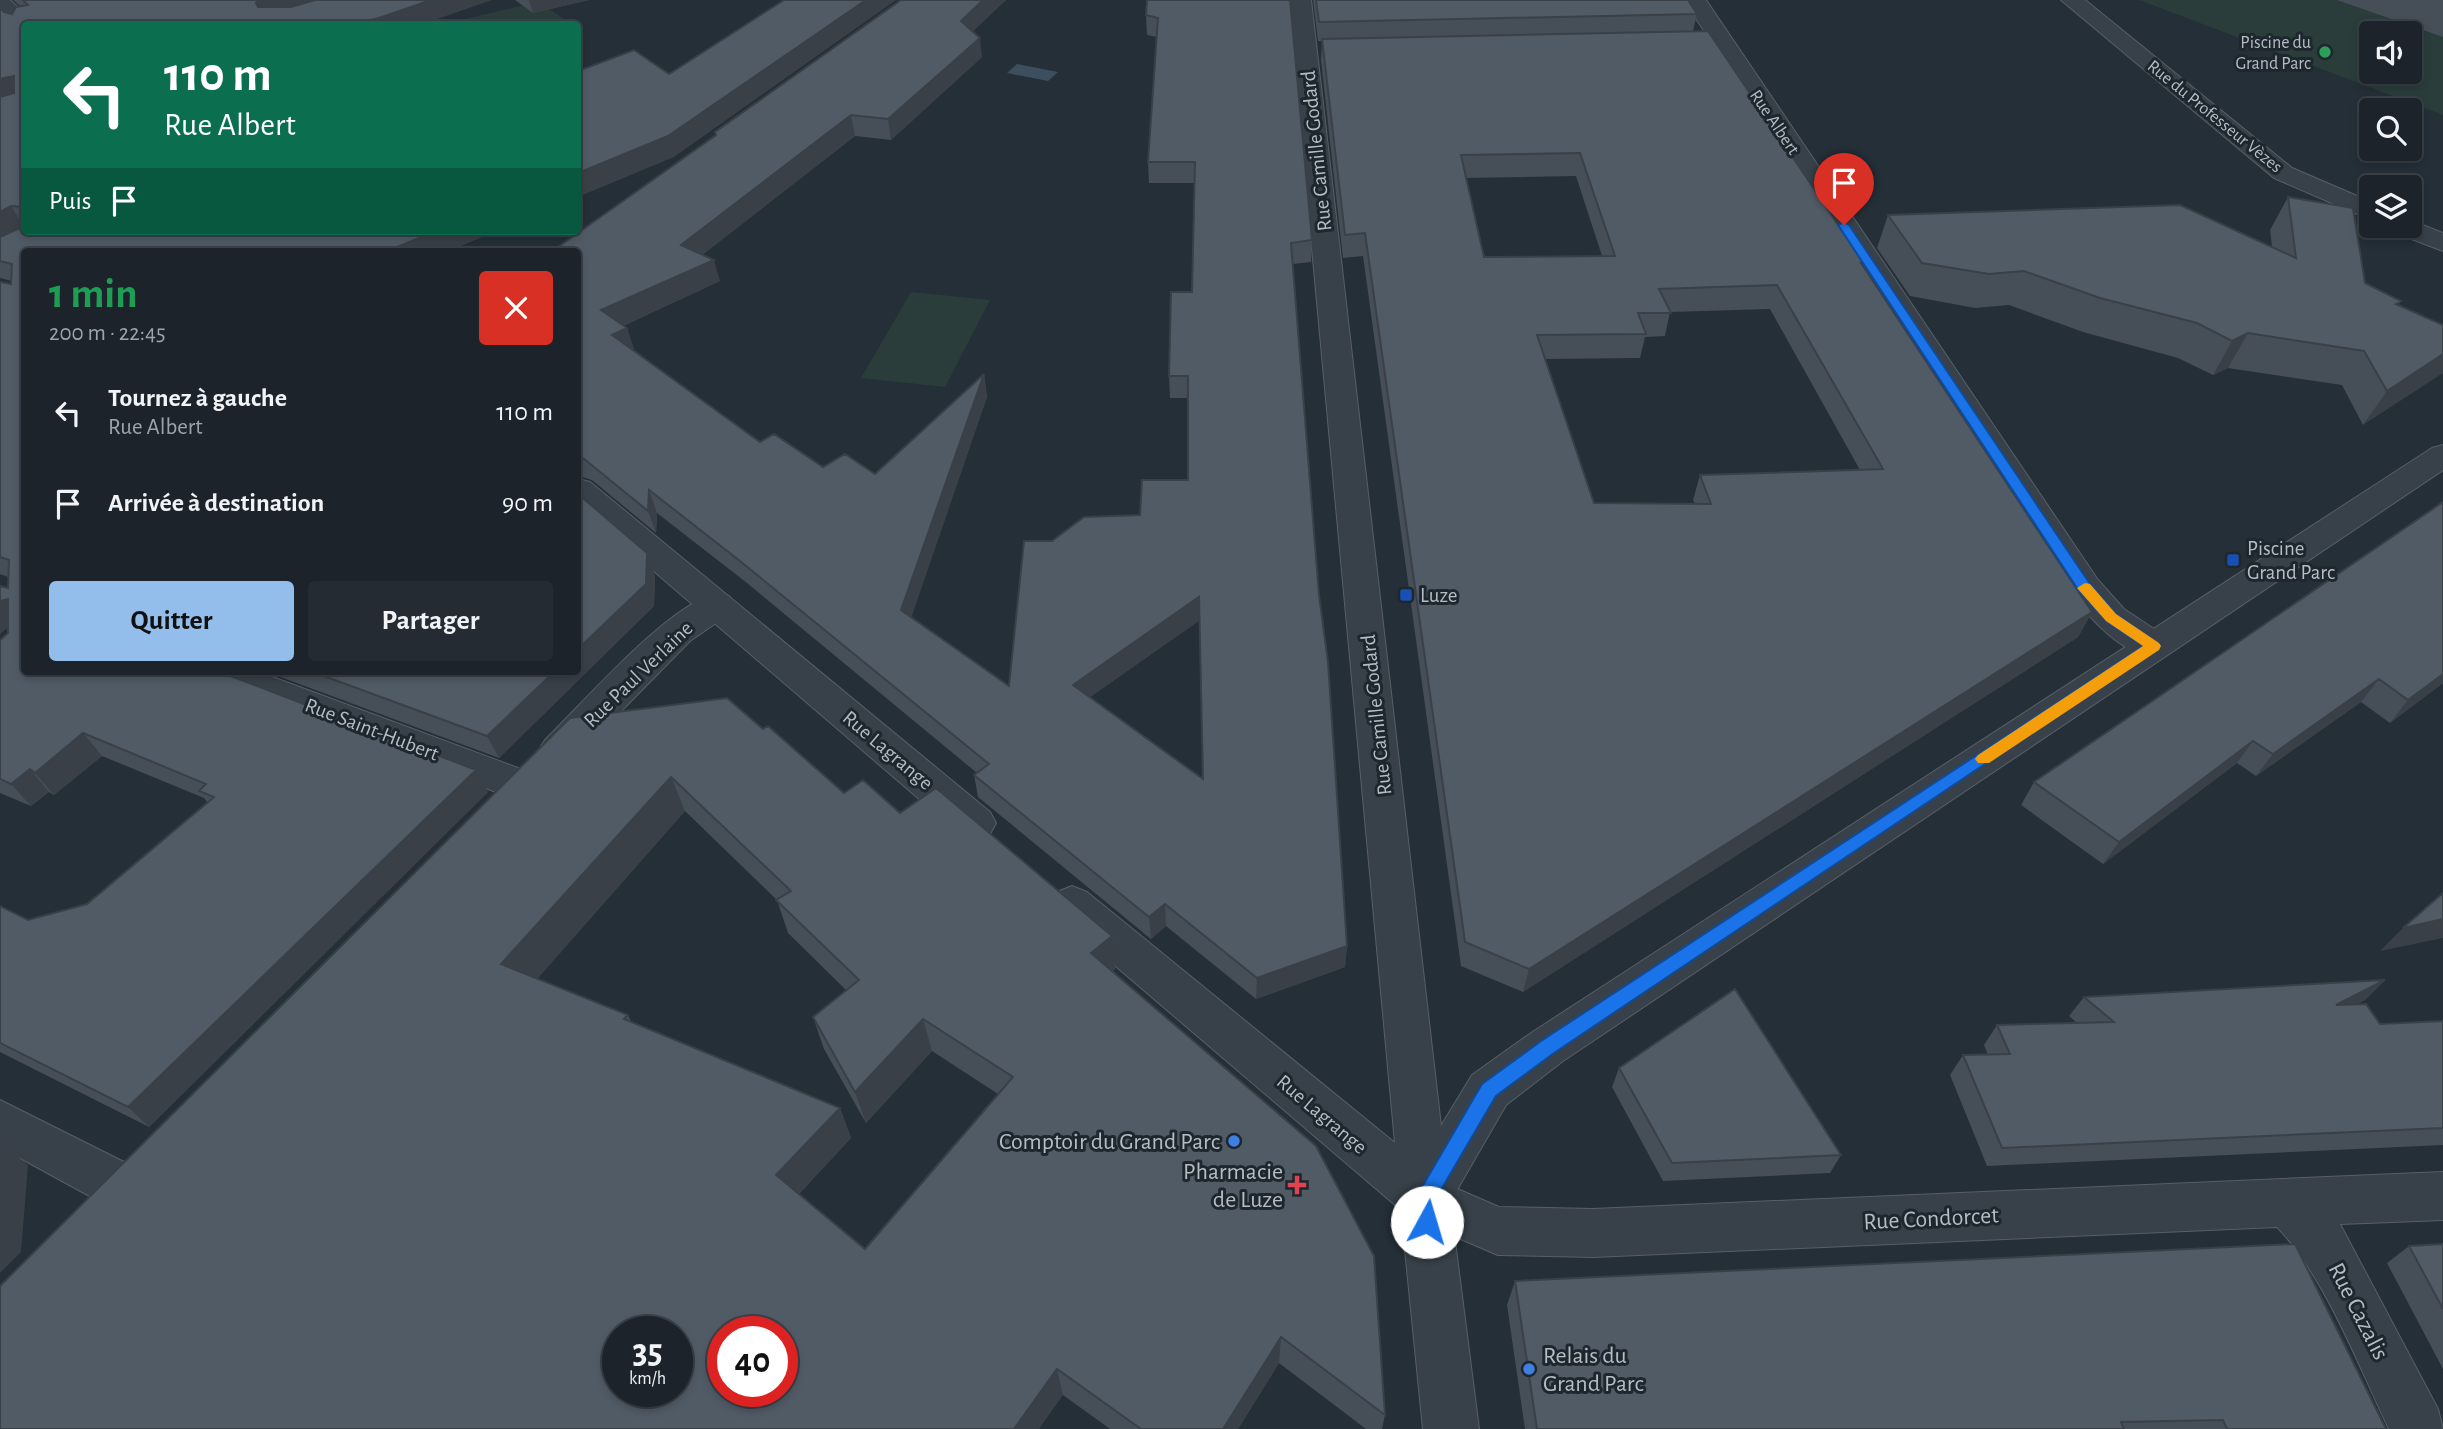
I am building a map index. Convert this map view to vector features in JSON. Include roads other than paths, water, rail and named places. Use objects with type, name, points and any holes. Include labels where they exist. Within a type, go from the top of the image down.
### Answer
[{"type":"street","name":"Rue Camille Godard","points":[[1300,0],[1317,51],[1425,1199],[1451,1429]]},
{"type":"street","name":"Rue Albert","points":[[1695,0],[1708,42],[2085,588],[2111,618],[2154,646]]},
{"type":"street","name":"Rue du Professeur Vèzes","points":[[2072,0],[2283,173],[2359,207]]},
{"type":"street","points":[[0,3],[21,21]]},
{"type":"street","points":[[2422,234],[2443,243]]},
{"type":"street","points":[[1425,1199],[1489,1090],[1547,1047],[2443,455]]},
{"type":"street","name":"Rue Lagrange","points":[[581,492],[999,843]]},
{"type":"street","name":"Rue Paul Verlaine","points":[[491,819],[677,632],[692,619],[716,605]]},
{"type":"street","name":"Rue Saint-Hubert","points":[[228,675],[523,786]]},
{"type":"street","name":"Rue Lagrange","points":[[1041,879],[1425,1199]]},
{"type":"street","points":[[0,1122],[125,1187]]},
{"type":"street","name":"Rue Condorcet","points":[[1425,1199],[1498,1231],[1593,1234],[2443,1196]]},
{"type":"street","name":"Rue Cazalis","points":[[2287,1202],[2314,1229],[2335,1263],[2418,1429]]},
{"type":"water","points":[[1017,64],[1058,72],[1048,81],[1007,73]]},
{"type":"place","name":"Piscine du Grand Parc","points":[[2325,52]]},
{"type":"place","name":"Piscine Grand Parc","points":[[2233,560]]},
{"type":"place","name":"Luze","points":[[1406,595]]},
{"type":"place","name":"Comptoir du Grand Parc","points":[[1234,1141]]},
{"type":"place","name":"Pharmacie de Luze","points":[[1297,1185]]},
{"type":"place","name":"Relais du Grand Parc","points":[[1529,1369]]}]
